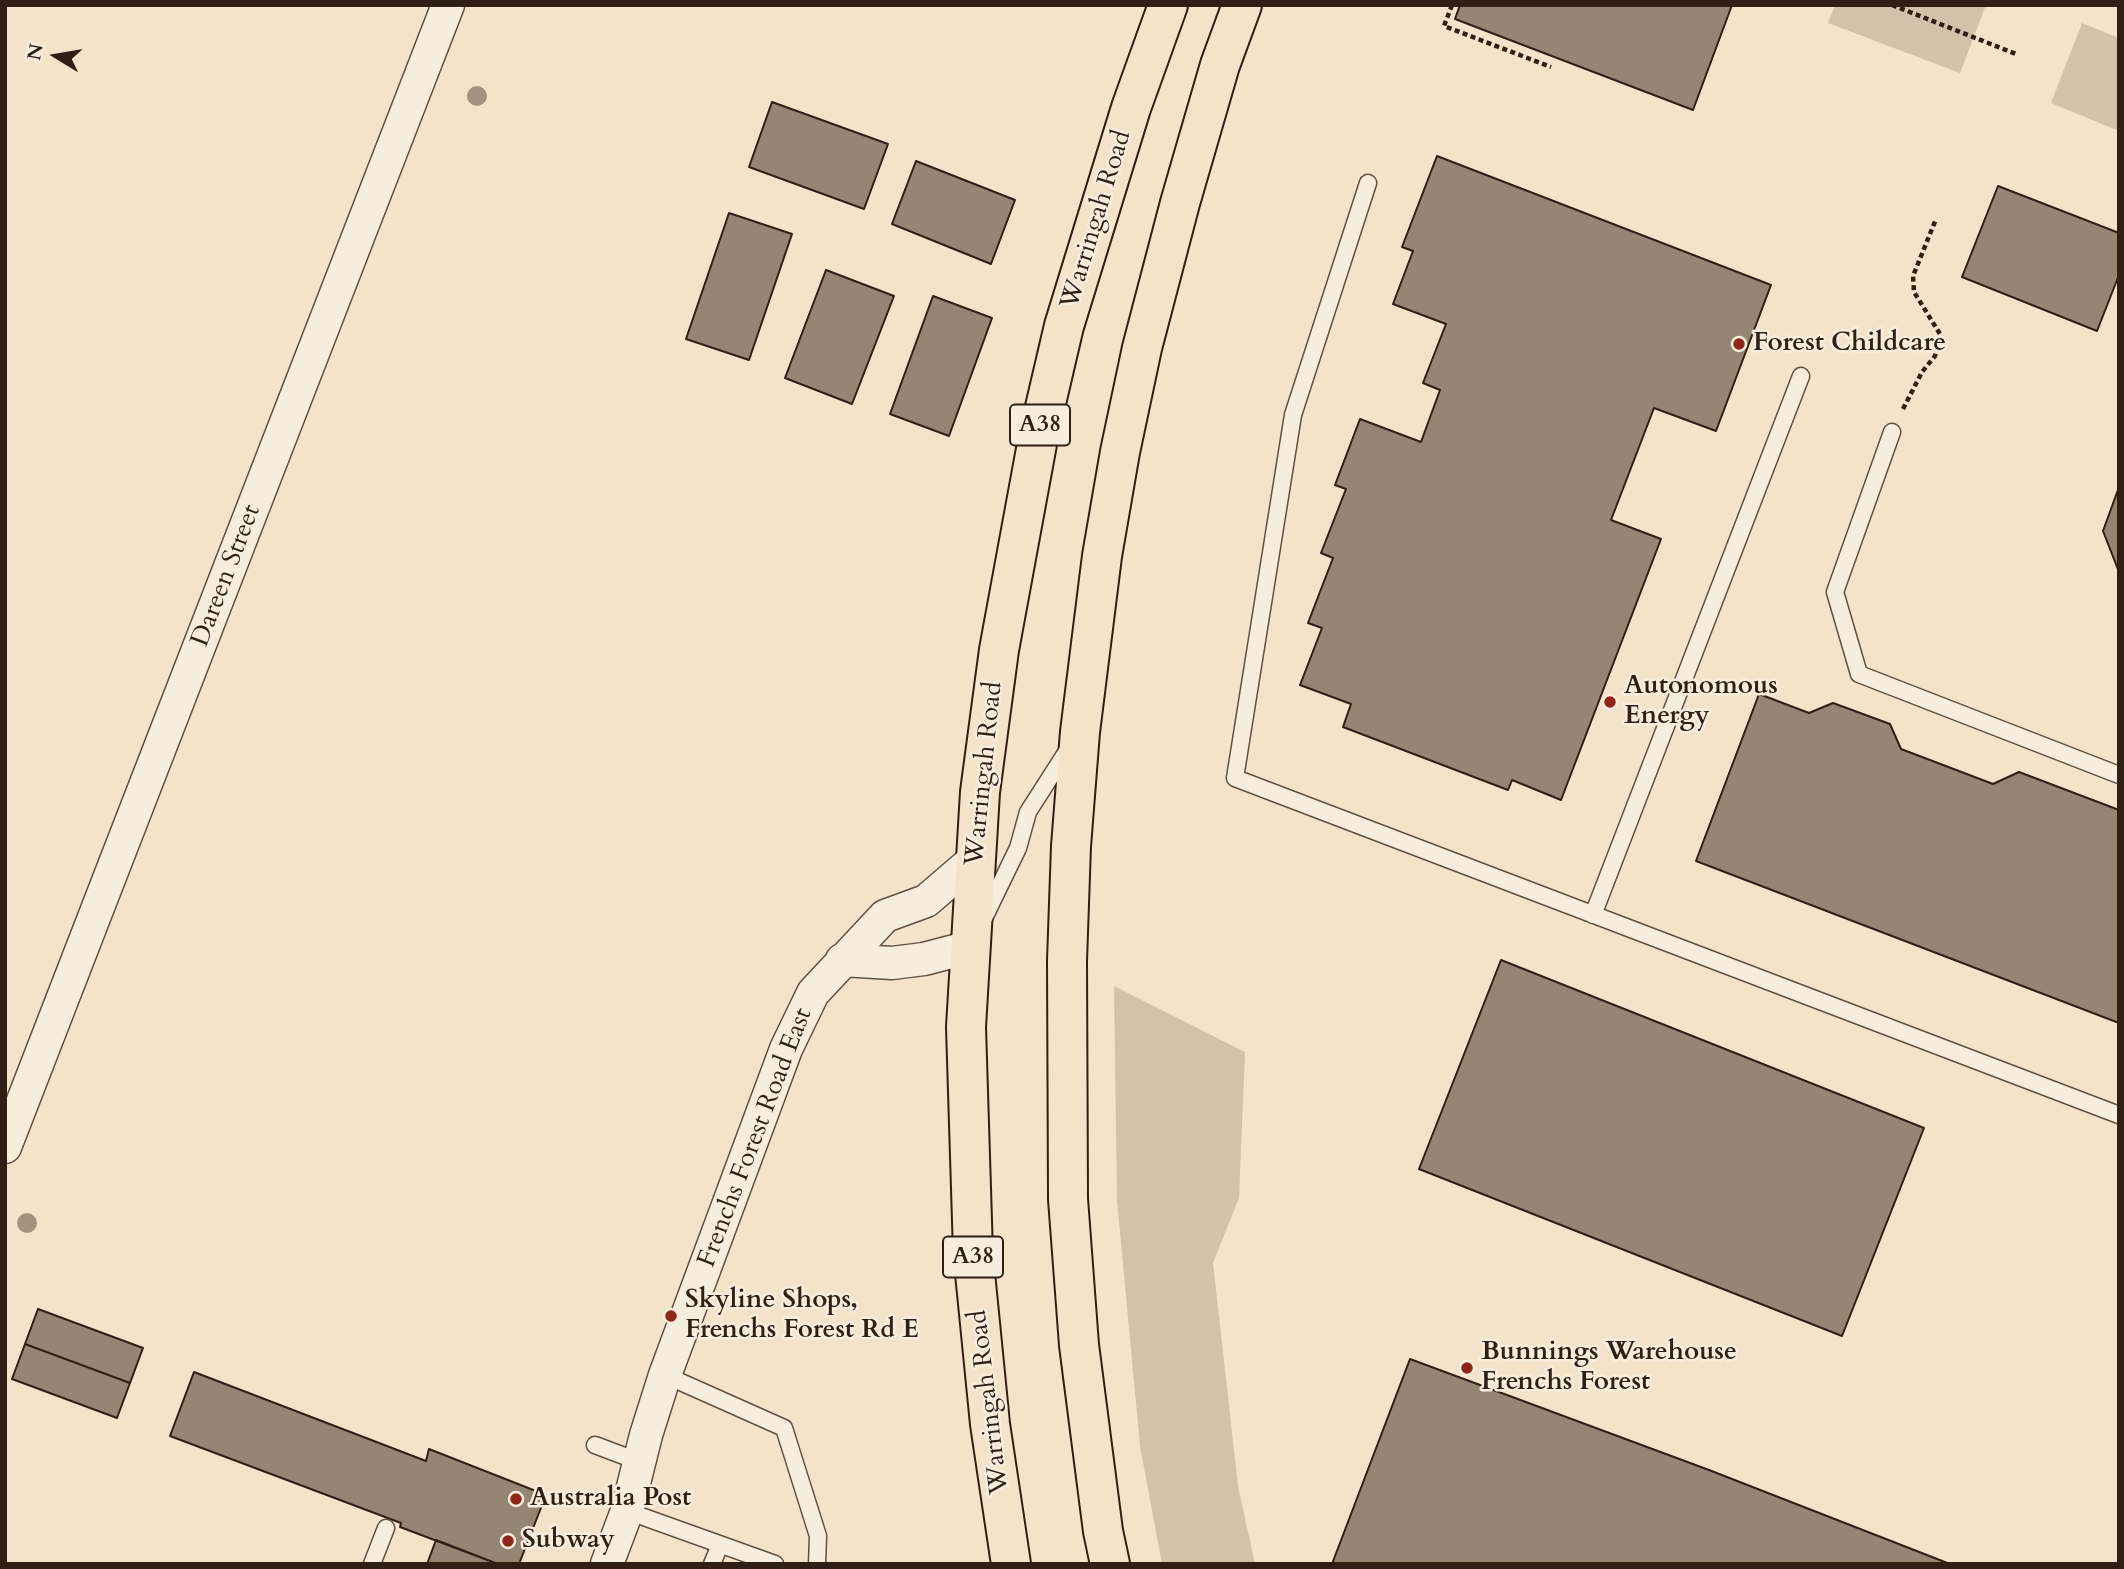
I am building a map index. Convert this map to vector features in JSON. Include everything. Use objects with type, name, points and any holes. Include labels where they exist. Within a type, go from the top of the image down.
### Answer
[{"type":"highway","name":"Warringah Road","points":[[1011,1564],[990,1424],[973,1252],[966,1027],[980,792],[999,650],[1039,433],[1064,326],[1131,108],[1168,5]]},
{"type":"highway","points":[[1110,1564],[1103,1531],[1079,1345],[1068,1199],[1067,961],[1071,846],[1080,732],[1102,556],[1142,348],[1180,203],[1220,65],[1241,5]]},
{"type":"street","name":"Dareen Street","points":[[5,1147],[448,5]]},
{"type":"street","name":"Frenchs Forest Road East","points":[[607,1564],[627,1511],[666,1375],[786,1049],[813,993],[885,916],[926,901],[975,859]]},
{"type":"street","points":[[842,960],[892,963],[924,959],[970,947]]},
{"type":"lane","points":[[1368,183],[1293,415],[1235,778],[2119,1115]]},
{"type":"lane","points":[[1593,915],[1801,376]]},
{"type":"lane","points":[[1892,432],[1835,592],[1859,674],[2119,775]]},
{"type":"lane","points":[[970,947],[1018,848],[1028,813],[1080,732]]},
{"type":"lane","points":[[666,1375],[784,1429],[818,1536],[817,1564]]},
{"type":"lane","points":[[595,1445],[640,1462]]},
{"type":"lane","points":[[627,1511],[775,1564]]},
{"type":"lane","points":[[372,1564],[386,1528]]},
{"type":"lane","points":[[712,1564],[720,1545]]},
{"type":"path","points":[[1452,5],[1444,26],[1551,67]]},
{"type":"path","points":[[1892,5],[2016,54]]},
{"type":"path","points":[[1892,432],[1910,393],[1935,356],[1938,345],[1940,334],[1914,292],[1913,276],[1936,219]]},
{"type":"shaded area","points":[[1835,5],[1986,5],[1960,73],[1828,23]]},
{"type":"shaded area","points":[[2082,23],[2119,38],[2119,131],[2051,103]]},
{"type":"shaded area","points":[[1114,986],[1245,1052],[1239,1198],[1213,1263],[1238,1486],[1255,1564],[1162,1564],[1140,1446],[1117,1200]]},
{"type":"building","points":[[1460,5],[1732,5],[1693,110],[1455,19]]},
{"type":"building","points":[[772,102],[888,144],[864,209],[749,167]]},
{"type":"building","points":[[1437,156],[1771,285],[1716,431],[1654,408],[1611,520],[1661,539],[1561,800],[1512,780],[1508,790],[1343,727],[1351,704],[1300,685],[1322,628],[1308,623],[1333,558],[1321,553],[1346,489],[1335,485],[1360,419],[1421,442],[1440,390],[1423,383],[1446,324],[1393,304],[1413,251],[1402,247]]},
{"type":"building","points":[[916,161],[1015,200],[991,264],[892,224]]},
{"type":"building","points":[[1998,186],[2119,233],[2119,275],[2097,331],[1962,277]]},
{"type":"building","points":[[729,213],[792,234],[749,360],[686,339]]},
{"type":"building","points":[[826,270],[894,296],[852,404],[785,378]]},
{"type":"building","points":[[933,296],[992,318],[949,436],[890,414]]},
{"type":"building","points":[[2119,487],[2119,572],[2103,531]]},
{"type":"building","points":[[1759,694],[1809,713],[1833,703],[1890,724],[1901,749],[1993,784],[2019,772],[2119,810],[2119,1023],[1696,861]]},
{"type":"building","points":[[1501,960],[1924,1128],[1842,1336],[1419,1169]]},
{"type":"building","points":[[38,1309],[143,1348],[130,1383],[25,1344]]},
{"type":"building","points":[[25,1344],[130,1383],[117,1418],[12,1379]]},
{"type":"building","points":[[1410,1359],[1709,1470],[1950,1564],[1332,1564]]},
{"type":"building","points":[[194,1372],[426,1461],[429,1449],[546,1495],[519,1564],[498,1564],[400,1527],[401,1523],[170,1436]]},
{"type":"building","points":[[436,1540],[498,1564],[427,1564]]},
{"type":"place","name":"Forest Childcare","points":[[1739,344]]},
{"type":"place","name":"Autonomous Energy","points":[[1610,702]]},
{"type":"place","name":"Skyline Shops, Frenchs Forest Rd E","points":[[671,1316]]},
{"type":"place","name":"Bunnings Warehouse Frenchs Forest","points":[[1467,1368]]},
{"type":"place","name":"Australia Post","points":[[516,1499]]},
{"type":"place","name":"Subway","points":[[508,1541]]}]
